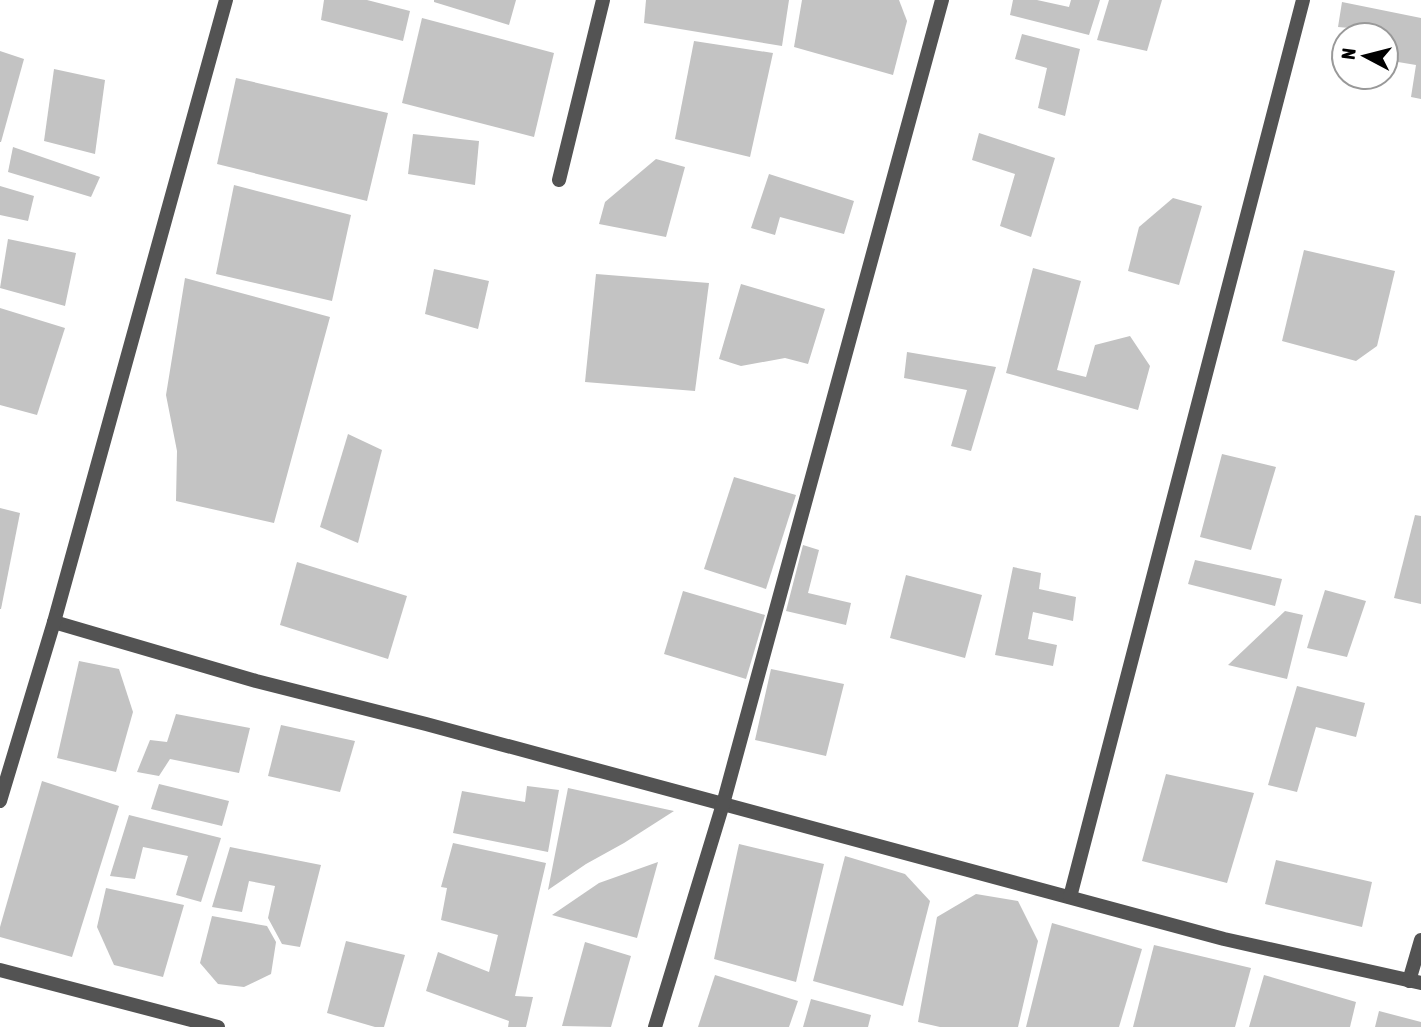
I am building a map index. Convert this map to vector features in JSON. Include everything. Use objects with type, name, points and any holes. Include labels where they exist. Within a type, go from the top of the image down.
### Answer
[{"type":"street","points":[[0,801],[54,622],[226,0]]},
{"type":"street","points":[[559,180],[603,0]]},
{"type":"street","points":[[655,1027],[723,804],[942,0]]},
{"type":"street","points":[[1070,897],[1303,0]]},
{"type":"street","points":[[54,622],[256,681],[439,727],[1224,939],[1415,982],[1421,940]]},
{"type":"street","points":[[0,970],[218,1027]]},
{"type":"building","points":[[324,0],[367,0],[410,11],[403,41],[321,20]]},
{"type":"building","points":[[434,0],[516,0],[509,25]]},
{"type":"building","points":[[646,0],[789,0],[782,46],[644,23]]},
{"type":"building","points":[[802,0],[899,0],[907,21],[893,75],[794,47]]},
{"type":"building","points":[[1013,0],[1037,0],[1069,7],[1071,0],[1100,0],[1089,35],[1010,15]]},
{"type":"building","points":[[1109,0],[1162,0],[1147,51],[1097,40]]},
{"type":"building","points":[[1342,2],[1421,18],[1421,99],[1411,97],[1416,65],[1400,62],[1400,21],[1339,21]]},
{"type":"building","points":[[422,18],[554,53],[534,137],[402,103]]},
{"type":"building","points":[[1022,34],[1080,49],[1065,116],[1038,108],[1047,68],[1015,59]]},
{"type":"building","points":[[694,41],[773,53],[750,157],[675,139]]},
{"type":"building","points":[[0,51],[24,59],[1,142],[0,142]]},
{"type":"building","points":[[54,69],[105,80],[95,154],[44,141]]},
{"type":"building","points":[[236,78],[388,113],[367,201],[217,164]]},
{"type":"building","points":[[979,133],[1055,158],[1031,237],[1000,226],[1015,174],[972,160]]},
{"type":"building","points":[[413,134],[479,141],[475,185],[408,174]]},
{"type":"building","points":[[13,147],[100,177],[91,197],[8,172]]},
{"type":"building","points":[[656,159],[685,167],[666,237],[599,224],[605,202]]},
{"type":"building","points":[[769,174],[854,201],[844,234],[780,217],[775,235],[751,228]]},
{"type":"building","points":[[234,185],[351,215],[332,301],[216,274]]},
{"type":"building","points":[[0,186],[34,196],[28,221],[0,215]]},
{"type":"building","points":[[1173,198],[1202,206],[1179,285],[1128,271],[1139,227]]},
{"type":"building","points":[[8,239],[76,253],[65,306],[0,288]]},
{"type":"building","points":[[1304,250],[1395,271],[1377,346],[1356,361],[1282,341]]},
{"type":"building","points":[[1033,268],[1081,281],[1057,370],[1086,377],[1095,345],[1130,336],[1150,366],[1138,410],[1006,373]]},
{"type":"building","points":[[434,269],[489,281],[478,329],[425,314]]},
{"type":"building","points":[[596,274],[709,283],[695,391],[585,382]]},
{"type":"building","points":[[185,278],[330,317],[274,523],[176,501],[177,451],[166,395]]},
{"type":"building","points":[[741,284],[825,309],[808,364],[785,358],[741,366],[719,359]]},
{"type":"building","points":[[0,308],[65,328],[37,415],[0,405]]},
{"type":"building","points":[[907,352],[996,367],[971,451],[951,446],[967,390],[904,378]]},
{"type":"building","points":[[348,434],[382,450],[358,543],[320,527]]},
{"type":"building","points":[[1222,454],[1276,467],[1251,550],[1200,537]]},
{"type":"building","points":[[734,477],[796,495],[766,589],[704,569]]},
{"type":"building","points":[[0,508],[20,513],[1,609],[0,609]]},
{"type":"building","points":[[1415,515],[1421,516],[1421,604],[1394,598]]},
{"type":"building","points":[[803,545],[819,550],[808,593],[851,603],[846,625],[786,611]]},
{"type":"building","points":[[1195,560],[1282,579],[1275,606],[1188,584]]},
{"type":"building","points":[[297,562],[407,596],[388,659],[280,625]]},
{"type":"building","points":[[1013,567],[1041,573],[1039,589],[1076,597],[1073,621],[1033,612],[1028,639],[1057,645],[1053,666],[995,655]]},
{"type":"building","points":[[906,575],[982,595],[965,658],[890,638]]},
{"type":"building","points":[[1325,590],[1366,601],[1347,657],[1307,648]]},
{"type":"building","points":[[683,591],[765,615],[746,679],[664,654]]},
{"type":"building","points":[[1285,611],[1303,615],[1287,679],[1228,665]]},
{"type":"building","points":[[79,661],[119,669],[133,712],[116,772],[57,758]]},
{"type":"building","points":[[771,669],[844,684],[826,756],[755,740]]},
{"type":"building","points":[[1297,686],[1365,703],[1356,737],[1316,727],[1297,792],[1268,785]]},
{"type":"building","points":[[176,714],[250,728],[239,773],[170,759],[159,776],[137,772],[150,740],[167,742]]},
{"type":"building","points":[[281,725],[355,741],[340,792],[268,776]]},
{"type":"building","points":[[1166,774],[1254,793],[1227,883],[1142,861]]},
{"type":"building","points":[[42,781],[119,806],[72,957],[0,937],[0,927]]},
{"type":"building","points":[[159,784],[229,801],[222,826],[151,809]]},
{"type":"building","points":[[527,786],[559,790],[548,852],[453,833],[462,791],[525,802]]},
{"type":"building","points":[[568,788],[674,811],[548,890]]},
{"type":"building","points":[[129,815],[221,838],[201,902],[176,895],[188,856],[143,847],[135,879],[110,876]]},
{"type":"building","points":[[453,843],[546,863],[515,996],[533,997],[526,1027],[508,1027],[509,1021],[426,991],[438,952],[489,972],[498,935],[441,920],[447,888],[441,887]]},
{"type":"building","points":[[739,844],[824,864],[796,982],[714,959]]},
{"type":"building","points":[[230,847],[321,865],[300,947],[282,944],[268,918],[275,886],[249,881],[242,912],[212,907]]},
{"type":"building","points":[[845,856],[905,874],[930,901],[903,1006],[813,981]]},
{"type":"building","points":[[1276,860],[1372,882],[1362,927],[1265,904]]},
{"type":"building","points":[[658,862],[637,938],[552,915],[599,883]]},
{"type":"building","points":[[106,888],[184,905],[163,977],[114,965],[97,927]]},
{"type":"building","points":[[976,894],[1018,901],[1038,941],[1018,1027],[940,1027],[918,1022],[937,917]]},
{"type":"building","points":[[212,916],[267,926],[276,942],[271,974],[244,987],[218,984],[200,963]]},
{"type":"building","points":[[1052,923],[1142,949],[1119,1027],[1026,1027]]},
{"type":"building","points":[[346,941],[405,955],[384,1027],[375,1027],[327,1013]]},
{"type":"building","points":[[585,942],[631,956],[611,1027],[562,1026]]},
{"type":"building","points":[[1154,945],[1251,968],[1235,1027],[1133,1027]]},
{"type":"building","points":[[715,975],[798,1001],[789,1027],[698,1027]]},
{"type":"building","points":[[1264,975],[1356,1002],[1350,1027],[1249,1027]]},
{"type":"building","points":[[811,999],[871,1015],[868,1027],[803,1027]]},
{"type":"building","points":[[1379,1011],[1421,1022],[1421,1027],[1375,1027]]}]
